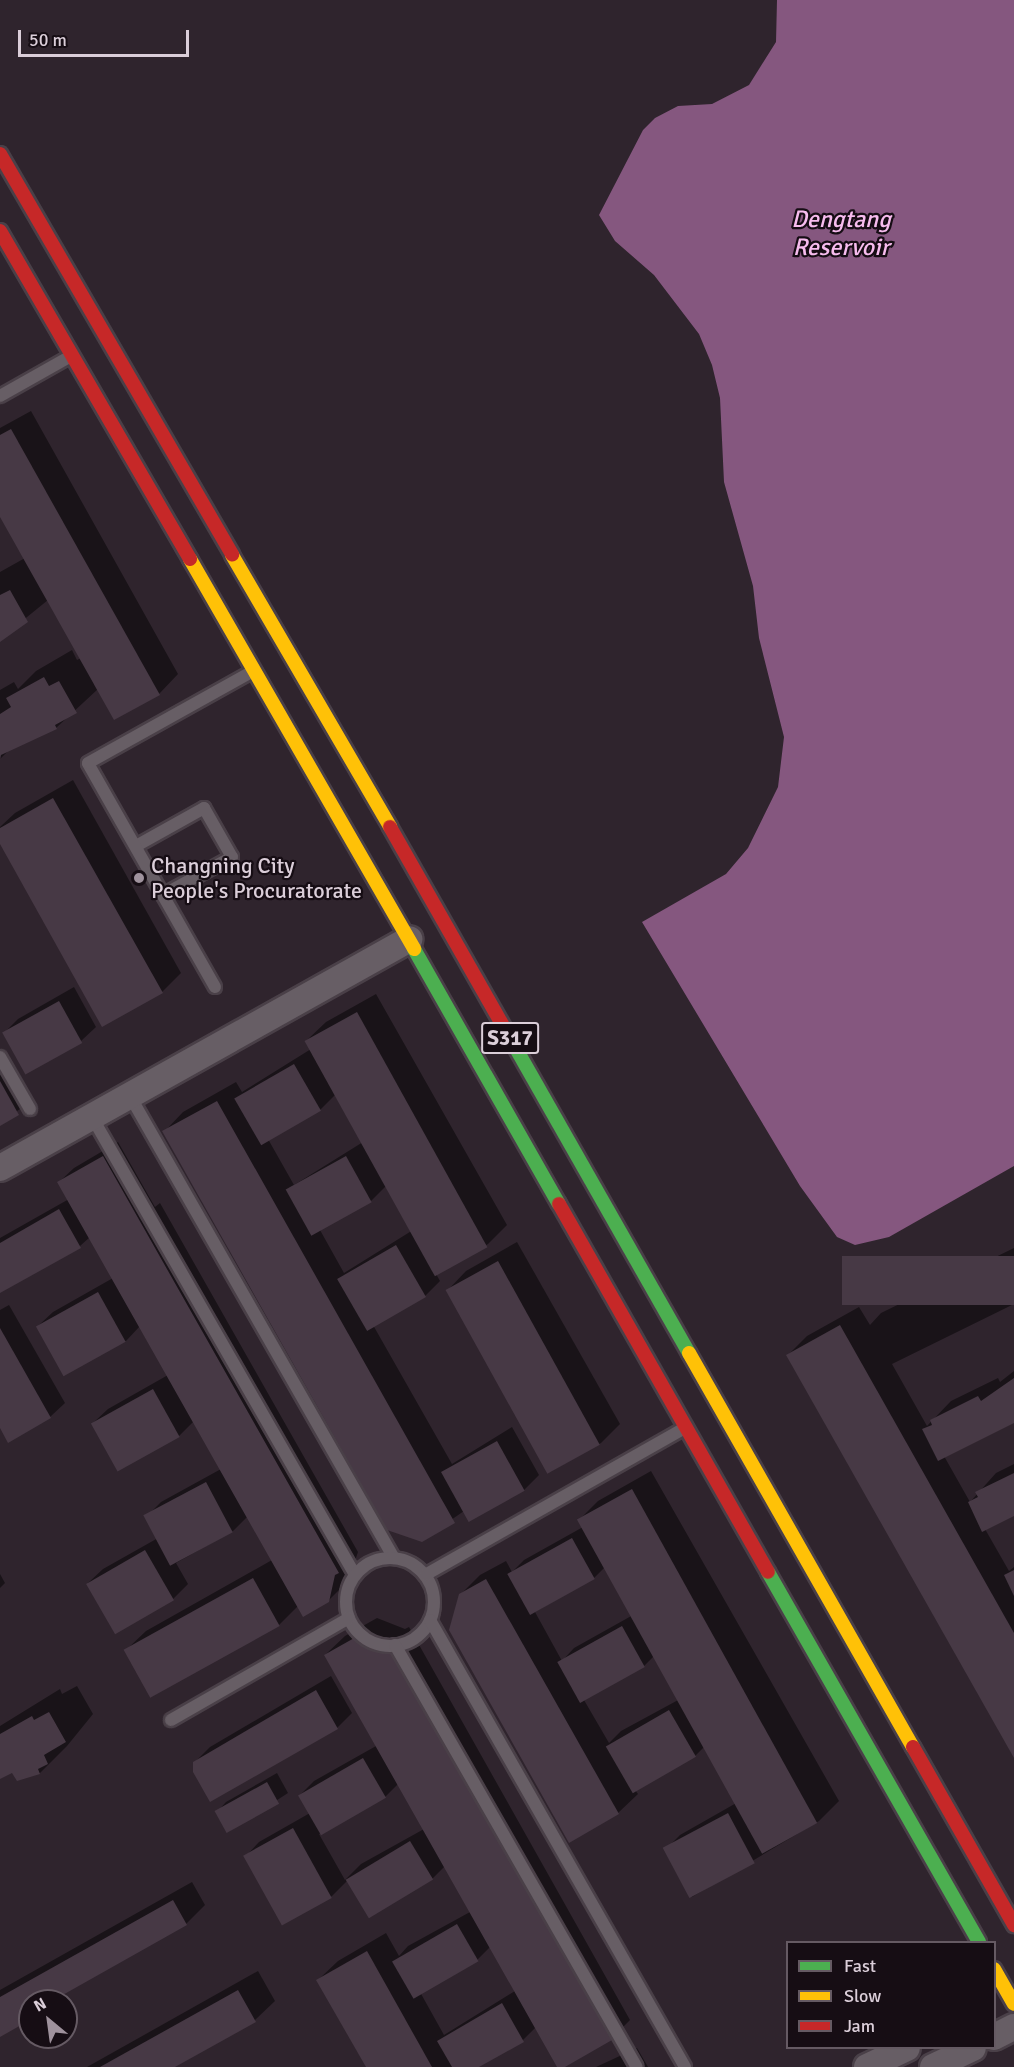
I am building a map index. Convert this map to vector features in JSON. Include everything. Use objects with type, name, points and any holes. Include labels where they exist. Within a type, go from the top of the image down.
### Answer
[{"type":"main road","name":"S317","points":[[0,154],[396,838],[1014,1925]]},
{"type":"main road","name":"S317","points":[[0,231],[409,939],[978,1941]]},
{"type":"main road","points":[[996,1974],[1006,2002]]},
{"type":"street","points":[[0,1168],[409,939]]},
{"type":"street","points":[[996,2036],[1014,2027]]},
{"type":"street","points":[[867,2067],[905,2049]]},
{"type":"street","points":[[933,2067],[971,2049]]},
{"type":"lane","points":[[0,396],[72,356]]},
{"type":"lane","points":[[215,987],[88,763],[254,670]]},
{"type":"lane","points":[[136,846],[204,807],[232,857],[163,895]]},
{"type":"lane","points":[[0,1057],[30,1109]]},
{"type":"lane","points":[[130,1096],[394,1558]]},
{"type":"lane","points":[[93,1117],[355,1575]]},
{"type":"lane","points":[[425,1575],[686,1427]]},
{"type":"lane","points":[[394,1558],[406,1561],[425,1575],[434,1597],[430,1620],[422,1632],[395,1646],[373,1642],[349,1618],[346,1596],[355,1575],[373,1562],[394,1558]]},
{"type":"lane","points":[[171,1720],[349,1618]]},
{"type":"lane","points":[[430,1620],[686,2067]]},
{"type":"lane","points":[[395,1646],[637,2067]]},
{"type":"water","name":"Dengtang Reservoir","points":[[777,0],[1014,0],[1014,1166],[889,1237],[855,1245],[837,1237],[800,1186],[642,922],[726,874],[748,848],[778,787],[784,737],[759,638],[753,586],[724,482],[720,398],[712,365],[699,334],[654,275],[615,241],[599,215],[643,130],[655,118],[678,106],[712,104],[749,85],[776,42]]},
{"type":"building","points":[[11,429],[160,695],[114,720],[0,517],[0,435]]},
{"type":"building","points":[[10,590],[28,622],[0,642],[0,595]]},
{"type":"building","points":[[44,677],[49,686],[59,681],[77,713],[55,725],[57,729],[1,755],[0,760],[0,714],[11,707],[6,698]]},
{"type":"building","points":[[53,798],[163,993],[102,1027],[0,844],[0,828]]},
{"type":"building","points":[[59,1001],[82,1043],[25,1074],[2,1033]]},
{"type":"building","points":[[357,1012],[487,1247],[435,1276],[305,1041]]},
{"type":"building","points":[[294,1064],[321,1111],[261,1145],[234,1098]]},
{"type":"building","points":[[0,1081],[19,1115],[0,1126]]},
{"type":"building","points":[[217,1101],[455,1523],[422,1542],[387,1530],[162,1131]]},
{"type":"building","points":[[103,1156],[339,1573],[335,1575],[329,1602],[303,1617],[57,1182]]},
{"type":"building","points":[[346,1156],[372,1202],[311,1236],[286,1189]]},
{"type":"building","points":[[59,1209],[81,1248],[0,1293],[0,1243]]},
{"type":"building","points":[[396,1245],[426,1297],[367,1331],[337,1279]]},
{"type":"building","points":[[842,1256],[1014,1256],[1014,1305],[842,1305]]},
{"type":"building","points":[[498,1261],[600,1445],[547,1474],[446,1290]]},
{"type":"building","points":[[98,1292],[126,1342],[64,1376],[36,1326]]},
{"type":"building","points":[[840,1325],[1014,1633],[1014,1758],[786,1355]]},
{"type":"building","points":[[0,1328],[51,1418],[8,1443],[0,1428]]},
{"type":"building","points":[[1014,1378],[1014,1423],[938,1461],[922,1429],[932,1425],[930,1420],[978,1396],[981,1401]]},
{"type":"building","points":[[153,1389],[180,1437],[118,1472],[91,1423]]},
{"type":"building","points":[[497,1441],[525,1491],[469,1522],[441,1472]]},
{"type":"building","points":[[1014,1473],[1014,1516],[982,1532],[968,1502],[978,1497],[975,1492]]},
{"type":"building","points":[[206,1482],[233,1532],[170,1566],[143,1515]]},
{"type":"building","points":[[632,1489],[817,1823],[762,1854],[577,1520]]},
{"type":"building","points":[[572,1538],[595,1579],[530,1615],[507,1574]]},
{"type":"building","points":[[145,1550],[174,1600],[115,1634],[86,1584]]},
{"type":"building","points":[[1014,1570],[1014,1596],[1004,1575]]},
{"type":"building","points":[[253,1578],[280,1626],[150,1698],[124,1650]]},
{"type":"building","points":[[486,1579],[619,1814],[569,1843],[449,1630],[459,1594]]},
{"type":"building","points":[[622,1626],[645,1667],[580,1703],[557,1662]]},
{"type":"building","points":[[356,1637],[384,1648],[389,1646],[612,2040],[565,2067],[557,2067],[324,1655]]},
{"type":"building","points":[[316,1690],[338,1729],[210,1802],[193,1772],[193,1762]]},
{"type":"building","points":[[669,1710],[696,1757],[633,1793],[606,1746]]},
{"type":"building","points":[[49,1712],[66,1742],[44,1755],[48,1764],[38,1769],[40,1774],[17,1781],[12,1773],[0,1779],[0,1734],[32,1716],[34,1720]]},
{"type":"building","points":[[363,1758],[386,1798],[321,1835],[298,1796]]},
{"type":"building","points":[[267,1782],[279,1804],[227,1833],[215,1811]]},
{"type":"building","points":[[728,1813],[755,1863],[689,1898],[663,1848]]},
{"type":"building","points":[[293,1828],[332,1898],[282,1926],[243,1856]]},
{"type":"building","points":[[410,1841],[433,1880],[369,1918],[346,1880]]},
{"type":"building","points":[[173,1900],[187,1925],[73,1989],[18,1989],[18,2027],[0,2037],[0,1997]]},
{"type":"building","points":[[457,1924],[478,1961],[414,1999],[392,1961]]},
{"type":"building","points":[[367,1951],[432,2067],[366,2067],[316,1980]]},
{"type":"building","points":[[238,1990],[256,2022],[175,2067],[100,2067]]},
{"type":"building","points":[[502,2003],[524,2042],[479,2067],[452,2067],[437,2041]]},
{"type":"traffic: fast","points":[[414,949],[559,1204]]},
{"type":"traffic: fast","points":[[514,1045],[689,1353]]},
{"type":"traffic: fast","points":[[768,1572],[978,1941]]},
{"type":"traffic: slow","points":[[232,555],[390,827]]},
{"type":"traffic: slow","points":[[190,559],[414,949]]},
{"type":"traffic: slow","points":[[689,1353],[913,1747]]},
{"type":"traffic: slow","points":[[996,1972],[1014,2004]]},
{"type":"traffic: jam","points":[[0,154],[232,555]]},
{"type":"traffic: jam","points":[[0,231],[190,559]]},
{"type":"traffic: jam","points":[[390,827],[514,1045]]},
{"type":"traffic: jam","points":[[559,1204],[768,1572]]},
{"type":"traffic: jam","points":[[913,1747],[1014,1925]]},
{"type":"place","name":"Changning City People's Procuratorate","points":[[139,878]]}]
